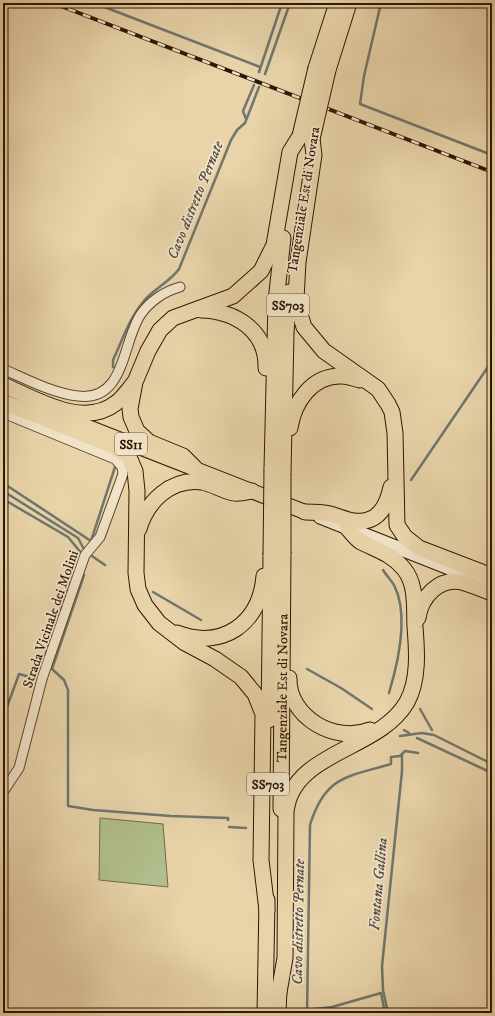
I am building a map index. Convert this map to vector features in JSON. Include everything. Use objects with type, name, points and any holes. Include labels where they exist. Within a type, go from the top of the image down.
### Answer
[{"type":"highway","name":"Tangenziale Est di Novara","points":[[278,471],[290,284],[306,137],[337,3]]},
{"type":"highway","name":"Tangenziale Est di Novara","points":[[322,69],[349,3]]},
{"type":"highway","name":"SS703","points":[[195,468],[183,456],[149,442],[137,431],[131,417],[130,409],[135,382],[148,351],[160,330],[173,318],[233,296],[261,271],[274,245],[290,152],[306,137],[314,155],[298,262],[296,299],[304,327],[324,351],[338,363],[370,382],[384,395],[392,412],[395,433],[397,525],[405,537],[419,548],[492,576]]},
{"type":"highway","name":"SS703","points":[[194,310],[227,314],[247,326],[262,344],[266,358],[266,459],[278,471]]},
{"type":"highway","points":[[277,554],[278,471],[292,417],[298,401],[309,388],[324,379],[342,376],[370,382]]},
{"type":"highway","name":"SS703","points":[[3,385],[65,410],[86,414],[101,411],[116,403],[135,382]]},
{"type":"highway","name":"SS703","points":[[3,402],[113,446],[129,457],[136,478],[138,589],[151,614],[159,623],[185,643],[214,659],[241,677],[249,685],[261,706],[263,714],[261,860],[264,900],[267,910]]},
{"type":"highway","name":"SS703","points":[[305,512],[329,513],[356,521],[370,519],[381,512],[386,505],[395,470]]},
{"type":"highway","name":"SS703","points":[[136,544],[147,510],[157,497],[167,489],[185,483],[197,482],[235,493],[252,491]]},
{"type":"highway","name":"SS703","points":[[348,529],[360,541],[386,552],[404,569],[413,589],[416,637]]},
{"type":"highway","name":"Tangenziale Est di Novara","points":[[277,554],[282,578],[278,1006]]},
{"type":"highway","name":"Tangenziale Est di Novara","points":[[265,1013],[277,554]]},
{"type":"highway","name":"SS703","points":[[169,630],[182,635],[208,638],[230,633],[238,628],[247,620],[259,602],[263,588],[264,576],[277,554]]},
{"type":"highway","name":"SS703","points":[[282,578],[289,594],[288,684],[292,697],[298,706],[312,722],[337,732],[354,734],[364,732],[389,722]]},
{"type":"highway","name":"SS703","points":[[278,1006],[285,958],[286,812],[290,793],[299,780],[314,768],[378,732],[389,722],[407,701],[413,685],[419,611],[429,593],[442,584],[461,582],[492,593]]},
{"type":"main road","name":"SS11","points":[[3,393],[305,512]]},
{"type":"main road","points":[[305,512],[492,584]]},
{"type":"street","points":[[3,369],[50,388],[78,396],[90,396],[102,391],[114,380],[123,364],[133,331],[141,314],[156,299],[172,289],[180,287]]},
{"type":"street","name":"Strada Vicinale dei Molini","points":[[3,413],[115,459],[120,464],[123,474],[93,546],[42,679],[19,768],[3,792]]},
{"type":"green space","points":[[100,818],[163,824],[168,887],[99,880]]},
{"type":"waterway","name":"Cavo distretto Pernate","points":[[94,3],[260,67]]},
{"type":"waterway","name":"Cavo distretto Pernate","points":[[259,72],[282,3]]},
{"type":"waterway","name":"Cavo distretto Pernate","points":[[265,74],[290,3]]},
{"type":"waterway","name":"Cavo distretto Pernate","points":[[381,3],[364,76],[360,104],[492,155]]},
{"type":"waterway","name":"Cavo distretto Pernate","points":[[246,119],[243,111],[254,85]]},
{"type":"waterway","name":"Cavo distretto Pernate","points":[[113,367],[113,360],[138,309],[147,297],[171,278],[179,269],[231,140],[237,130],[245,123],[259,87]]},
{"type":"waterway","name":"Cavo distretto Pernate","points":[[411,480],[492,361]]},
{"type":"waterway","name":"Cavo distretto Pernate","points":[[91,541],[115,467]]},
{"type":"waterway","name":"Cavo distretto Pernate","points":[[3,483],[91,541]]},
{"type":"waterway","name":"Fontana Gallina","points":[[3,491],[78,538],[85,551]]},
{"type":"waterway","name":"Cavo distretto Pernate","points":[[3,499],[68,537],[82,554]]},
{"type":"waterway","name":"Fontana Gallina","points":[[89,554],[105,565]]},
{"type":"waterway","name":"Cavo distretto Pernate","points":[[383,570],[394,585],[401,610],[400,639],[396,668],[389,693]]},
{"type":"waterway","name":"Cavo distretto Pernate","points":[[3,718],[19,674],[37,679],[73,575]]},
{"type":"waterway","points":[[84,575],[52,669],[64,680],[68,690],[68,806],[93,810],[171,816],[228,818],[228,820]]},
{"type":"waterway","name":"Fontana Gallina","points":[[153,592],[201,620]]},
{"type":"waterway","name":"Fontana Gallina","points":[[307,669],[341,688],[372,709]]},
{"type":"waterway","name":"Cavo distretto Pernate","points":[[420,709],[432,730]]},
{"type":"waterway","name":"Cavo distretto Pernate","points":[[404,730],[409,733]]},
{"type":"waterway","points":[[400,736],[422,733],[434,735],[492,764]]},
{"type":"waterway","name":"Cavo distretto Pernate","points":[[417,738],[492,773]]},
{"type":"waterway","name":"Cavo distretto Pernate","points":[[307,1013],[310,825],[316,809],[323,797],[340,781],[350,776],[391,764],[391,757],[400,756],[405,751],[418,753]]},
{"type":"waterway","name":"Fontana Gallina","points":[[388,1013],[383,990],[382,966],[402,771],[402,756]]},
{"type":"waterway","name":"Cavo distretto Pernate","points":[[229,827],[246,828]]},
{"type":"waterway","name":"Cavo distretto Pernate","points":[[301,1011],[309,1012],[315,1009],[332,1007],[381,993],[385,1013]]},
{"type":"railway","points":[[53,3],[492,172]]}]
